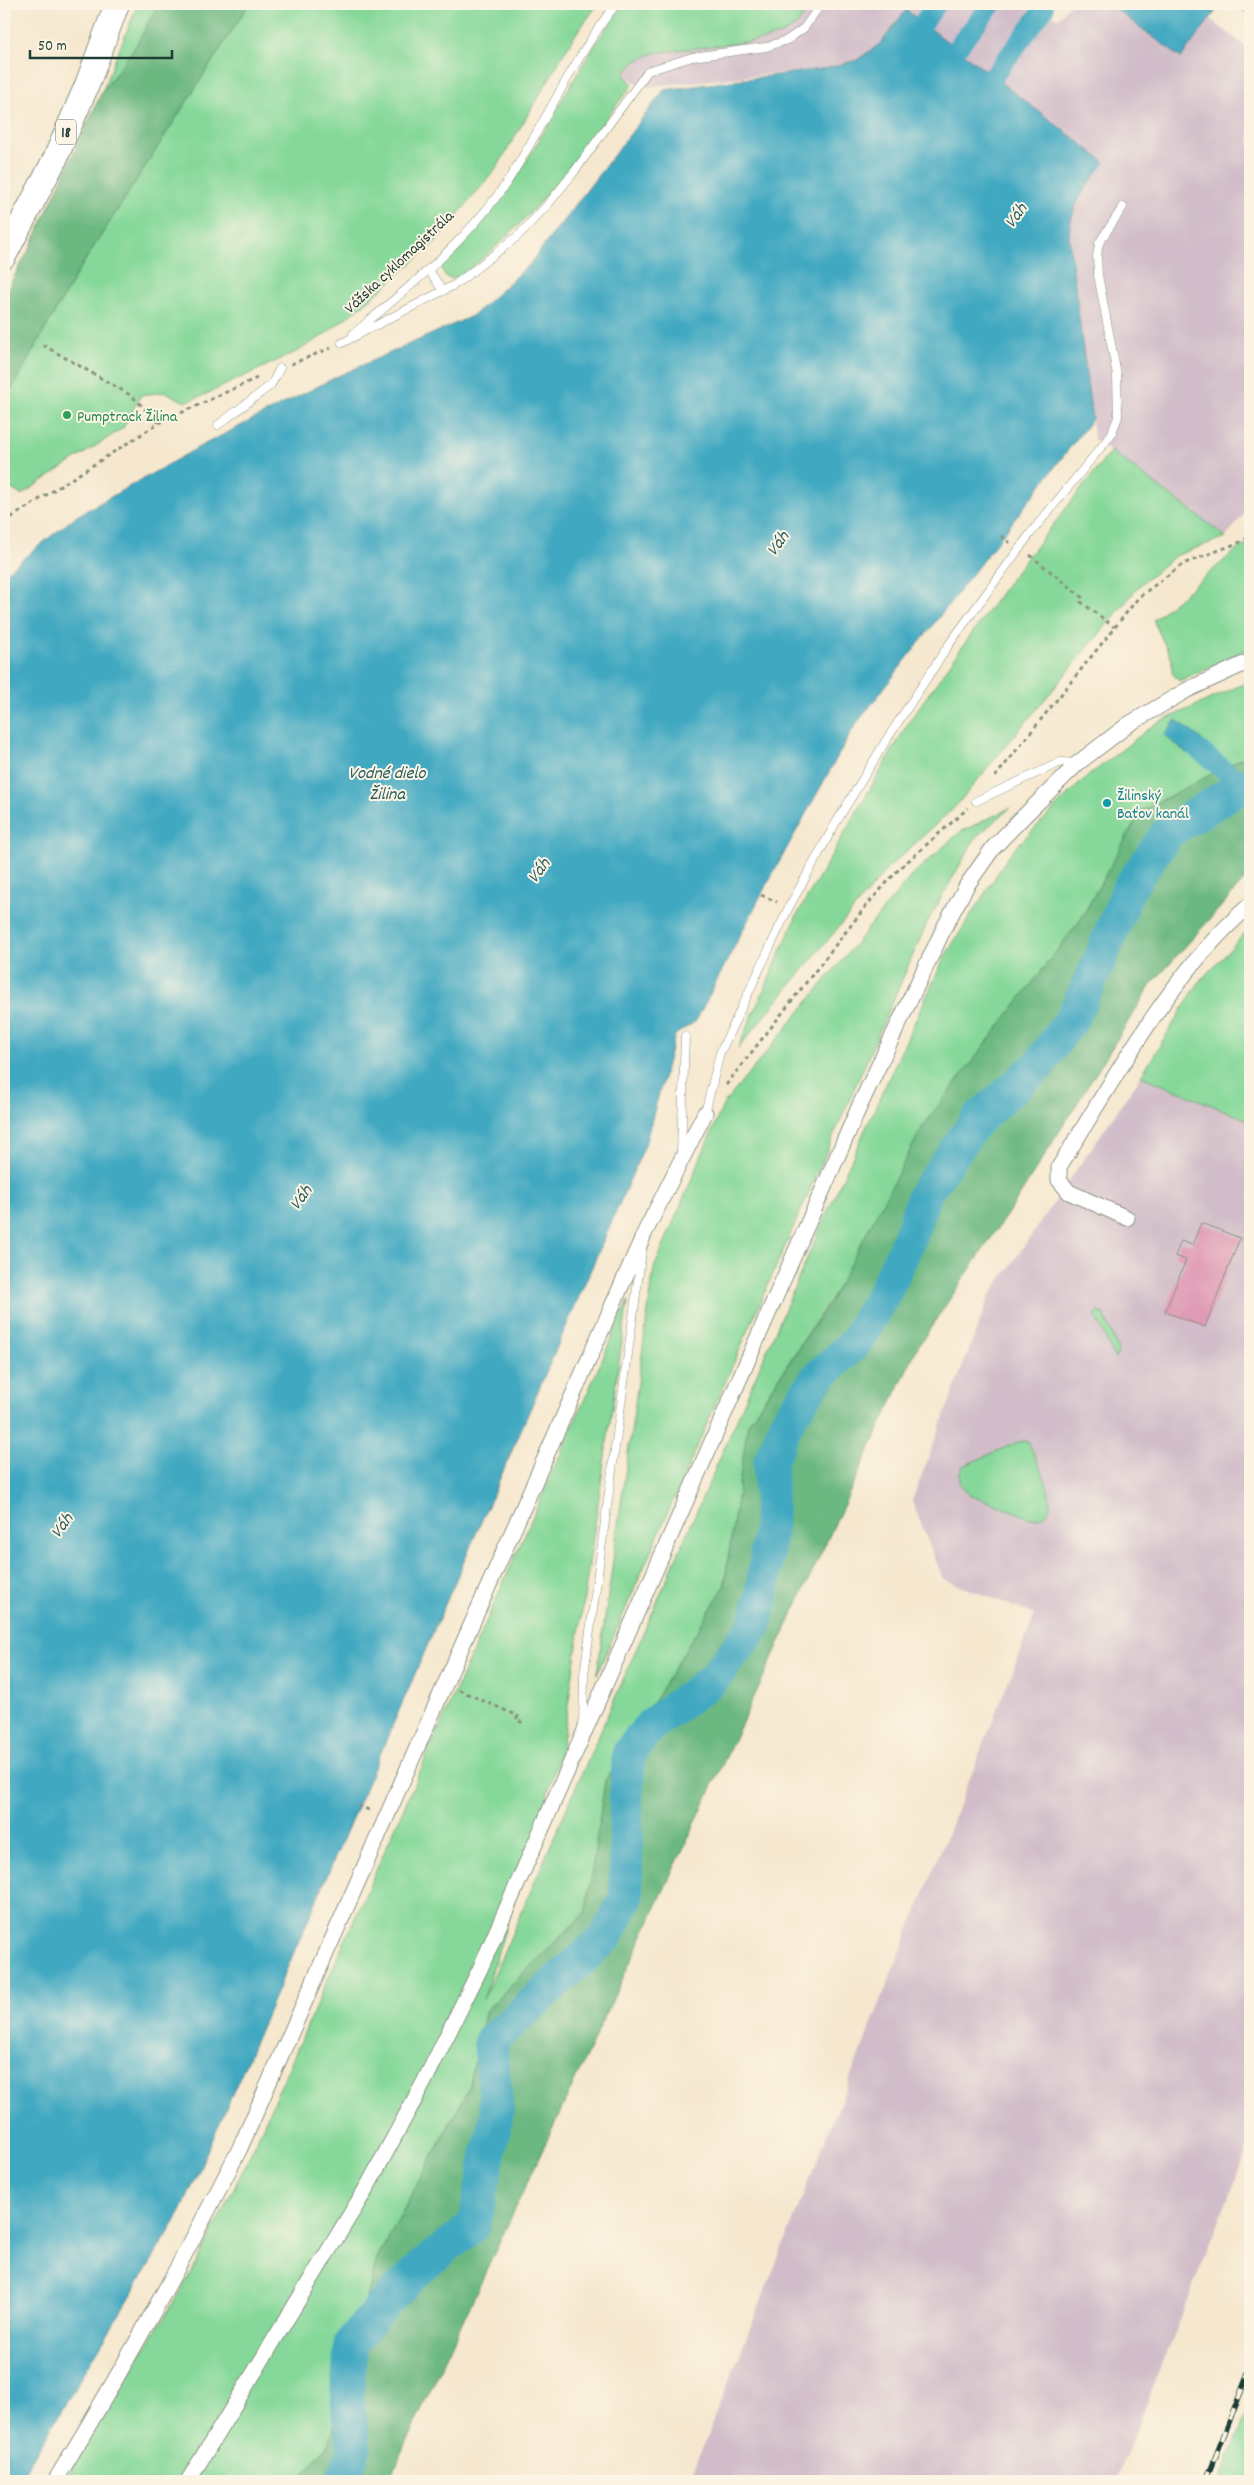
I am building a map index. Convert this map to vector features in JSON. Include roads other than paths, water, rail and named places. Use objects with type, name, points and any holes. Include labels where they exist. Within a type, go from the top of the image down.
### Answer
[{"type":"main road","name":"18","points":[[4,256],[55,160],[87,85],[117,4]]},
{"type":"street","points":[[188,2481],[366,2190],[424,2082],[480,1969],[860,1105],[945,926],[967,885],[994,848],[1020,818],[1078,763],[1129,724],[1187,690],[1250,660]]},
{"type":"street","points":[[1127,1218],[1069,1192],[1059,1180],[1059,1167],[1151,1021],[1197,959],[1228,924],[1250,905]]},
{"type":"street","points":[[55,2481],[124,2368],[179,2268],[240,2148],[645,1232],[681,1157],[705,1113]]},
{"type":"lane","points":[[616,4],[577,61],[508,180],[483,212],[428,269],[342,344],[443,292],[496,255],[534,220],[574,172],[648,71],[692,57],[766,48],[787,40],[804,28],[821,4]]},
{"type":"lane","points":[[705,1113],[720,1053],[789,907],[885,742],[950,643],[1020,550],[1111,435],[1118,417],[1117,376],[1098,275],[1097,256],[1100,243],[1123,207]]},
{"type":"lane","points":[[428,269],[443,292]]},
{"type":"lane","points":[[218,424],[270,385],[280,368]]},
{"type":"lane","points":[[976,801],[1061,762],[1078,763]]},
{"type":"lane","points":[[681,1157],[685,1036]]},
{"type":"lane","points":[[583,1736],[584,1675],[645,1232]]},
{"type":"water","points":[[1109,4],[1221,4],[1181,58]]},
{"type":"water","name":"Vodné dielo Žilina","points":[[906,10],[1105,162],[1085,189],[1076,206],[1072,216],[1069,239],[1092,419],[854,727],[761,895],[696,1021],[675,1035],[645,1145],[181,2212],[19,2481],[4,2481],[4,574],[75,517],[199,447],[338,376],[472,316],[529,265],[664,90],[828,68],[857,60],[881,43]]},
{"type":"water","points":[[1176,720],[1200,738],[1188,754],[1164,735]]},
{"type":"waterway","points":[[923,23],[937,4]]},
{"type":"waterway","points":[[956,49],[992,4]]},
{"type":"waterway","points":[[993,77],[1044,9]]},
{"type":"waterway","points":[[1194,746],[1243,785]]},
{"type":"waterway","points":[[343,2481],[354,2447],[347,2397],[351,2343],[388,2299],[423,2266],[474,2225],[497,2112],[490,2042],[605,1938],[626,1898],[626,1800],[629,1753],[651,1725],[712,1680],[754,1627],[762,1594],[771,1519],[770,1462],[788,1420],[817,1378],[856,1342],[885,1291],[911,1234],[925,1193],[977,1120],[1039,1065],[1073,1017],[1099,962],[1129,888],[1168,832],[1243,785],[1250,783]]},
{"type":"railway","points":[[1206,2481],[1250,2369]]},
{"type":"place","name":"Pumptrack Žilina","points":[[67,415]]},
{"type":"place","name":"Žilinský Baťov kanál","points":[[1107,803]]},
{"type":"water label","name":"Váh","points":[[1015,215]]},
{"type":"water label","name":"Váh","points":[[777,543]]},
{"type":"water label","name":"Váh","points":[[538,870]]},
{"type":"water label","name":"Váh","points":[[300,1197]]},
{"type":"water label","name":"Váh","points":[[61,1525]]}]
